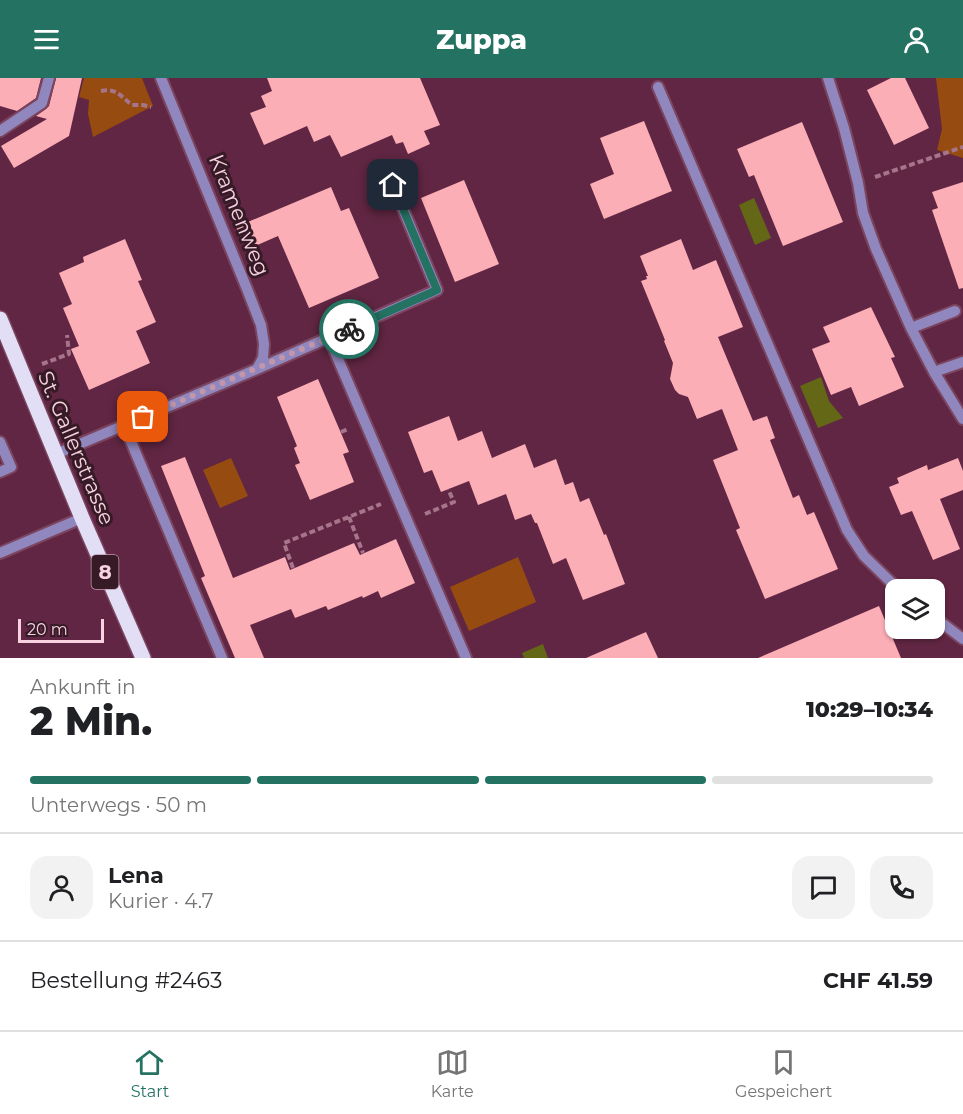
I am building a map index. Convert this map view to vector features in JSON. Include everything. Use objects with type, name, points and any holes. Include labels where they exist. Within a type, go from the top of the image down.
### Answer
[{"type":"main road","name":"St. Gallerstrasse","points":[[0,319],[142,658]]},
{"type":"street","points":[[0,131],[42,103],[50,78]]},
{"type":"street","name":"Kramenweg","points":[[161,78],[261,325],[264,344],[263,358],[257,369]]},
{"type":"street","points":[[828,78],[844,128],[863,213],[876,249],[911,328],[934,372],[963,419]]},
{"type":"street","points":[[658,87],[847,530],[864,556],[888,579]]},
{"type":"street","points":[[56,454],[437,290],[393,185]]},
{"type":"street","points":[[911,328],[955,311]]},
{"type":"street","points":[[329,338],[466,658]]},
{"type":"street","points":[[934,372],[963,362]]},
{"type":"street","points":[[124,425],[222,658]]},
{"type":"street","points":[[0,442],[11,467],[0,472]]},
{"type":"street","points":[[0,553],[82,518]]},
{"type":"street","points":[[945,625],[963,639]]},
{"type":"path","points":[[101,91],[110,89],[132,105],[150,106],[155,111]]},
{"type":"path","points":[[858,183],[963,147]]},
{"type":"path","points":[[56,359],[69,354],[67,335]]},
{"type":"path","points":[[408,521],[454,502],[448,489]]},
{"type":"path","points":[[293,568],[284,543],[398,497]]},
{"type":"path","points":[[349,517],[363,553]]},
{"type":"shaded area","points":[[84,78],[142,78],[153,106],[93,137],[88,114],[89,100],[79,97]]},
{"type":"shaded area","points":[[936,78],[963,78],[963,158],[937,150],[942,129]]},
{"type":"shaded area","points":[[754,198],[771,238],[755,245],[739,205]]},
{"type":"shaded area","points":[[821,377],[829,401],[843,418],[818,428],[800,386]]},
{"type":"shaded area","points":[[231,458],[248,496],[220,508],[203,470]]},
{"type":"shaded area","points":[[518,557],[536,602],[469,631],[450,587]]},
{"type":"shaded area","points":[[543,644],[548,658],[524,658],[522,653]]},
{"type":"building","points":[[0,78],[41,78],[36,98],[17,111],[0,106]]},
{"type":"building","points":[[56,78],[82,78],[69,136],[14,168],[1,146],[47,119],[36,116],[49,106]]},
{"type":"building","points":[[267,78],[420,78],[440,125],[424,131],[430,144],[408,154],[403,142],[396,144],[392,135],[341,157],[330,135],[314,142],[307,126],[264,145],[250,113],[266,107],[261,96],[272,91]]},
{"type":"building","points":[[891,78],[905,78],[929,128],[894,145],[867,90]]},
{"type":"building","points":[[644,121],[672,191],[604,219],[590,184],[614,174],[600,138]]},
{"type":"building","points":[[802,122],[843,222],[783,246],[754,175],[749,177],[737,149]]},
{"type":"building","points":[[464,180],[499,264],[455,282],[421,198]]},
{"type":"building","points":[[963,182],[963,288],[959,289],[932,210],[938,208],[932,192]]},
{"type":"building","points":[[331,187],[341,211],[349,208],[379,278],[309,308],[278,236],[246,250],[236,227]]},
{"type":"building","points":[[125,239],[142,280],[138,281],[156,322],[136,331],[150,363],[89,390],[71,349],[79,346],[63,308],[72,304],[59,273],[84,262],[83,257]]},
{"type":"building","points":[[681,239],[693,270],[716,260],[743,327],[718,337],[753,421],[767,416],[775,438],[770,440],[793,498],[799,495],[807,515],[814,512],[838,569],[765,599],[736,530],[740,528],[713,460],[738,450],[722,409],[697,419],[688,397],[675,390],[670,379],[673,363],[641,281],[647,279],[646,276],[648,276],[640,256]]},
{"type":"building","points":[[871,307],[895,357],[891,358],[904,387],[859,406],[851,387],[831,395],[812,349],[830,342],[823,327]]},
{"type":"building","points":[[318,379],[349,452],[343,454],[354,482],[310,500],[295,465],[300,463],[294,448],[297,446],[277,397]]},
{"type":"building","points":[[449,416],[458,441],[482,431],[492,458],[525,444],[534,468],[556,459],[565,485],[573,482],[580,502],[589,498],[625,584],[583,600],[566,558],[553,564],[537,523],[531,514],[515,520],[506,494],[478,505],[469,481],[441,492],[432,470],[424,473],[408,432]]},
{"type":"building","points":[[185,457],[233,578],[285,557],[290,570],[354,543],[360,555],[396,539],[415,583],[381,598],[378,591],[328,610],[326,606],[295,618],[291,609],[250,625],[264,658],[235,658],[201,578],[205,576],[161,466]]},
{"type":"building","points":[[958,458],[963,471],[963,490],[940,499],[960,549],[933,560],[912,511],[901,515],[889,487],[899,483],[897,478],[927,465],[928,470]]},
{"type":"building","points":[[879,606],[885,620],[885,639],[893,639],[901,658],[758,658]]},
{"type":"building","points":[[646,632],[658,658],[586,658]]},
{"type":"way so far","points":[[143,417],[349,329]]},
{"type":"route","points":[[349,329],[437,290],[393,185]]}]
